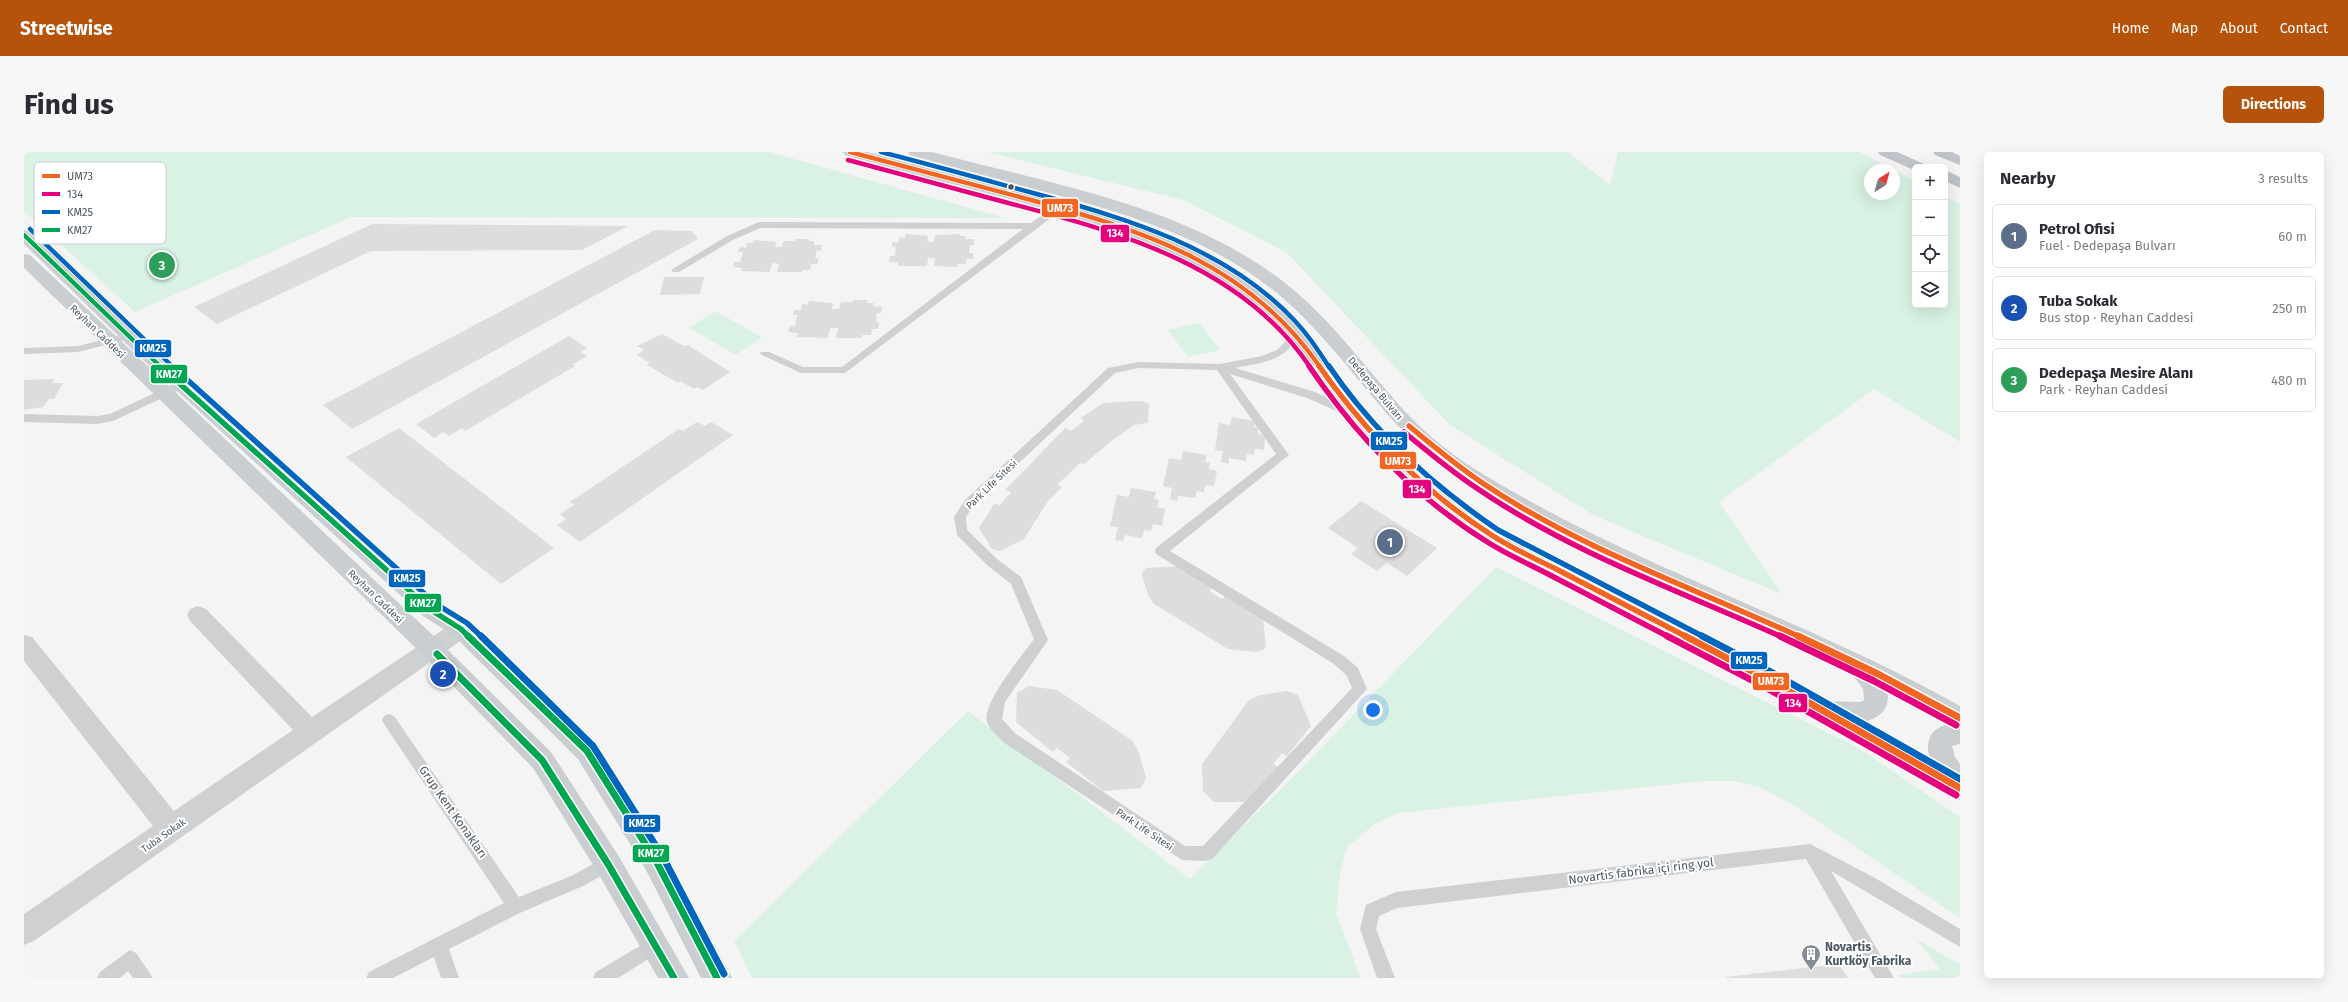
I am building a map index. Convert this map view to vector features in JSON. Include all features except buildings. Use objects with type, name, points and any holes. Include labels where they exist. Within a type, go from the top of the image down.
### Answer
[{"type":"highway","points":[[1885,152],[1912,164]]},
{"type":"highway","points":[[1898,152],[1922,164]]},
{"type":"highway","points":[[1940,152],[1960,162]]},
{"type":"highway","points":[[1948,178],[1960,184]]},
{"type":"main road","points":[[850,152],[1124,226],[1169,244],[1215,267],[1254,294],[1294,332],[1320,370],[1354,414],[1407,471],[1433,495],[1459,515],[1494,537],[1815,705],[1960,788]]},
{"type":"main road","name":"Dedepaşa Bulvarı","points":[[915,152],[1131,210],[1192,233],[1222,248],[1259,269],[1315,318],[1396,412],[1428,446],[1461,471],[1554,526],[1890,679],[1960,718]]},
{"type":"main road","name":"Reyhan Caddesi","points":[[24,235],[129,336],[431,610],[461,629],[587,751],[656,861],[717,978]]},
{"type":"main road","name":"Reyhan Caddesi","points":[[24,259],[431,648],[542,760],[608,864],[674,978]]},
{"type":"main road","points":[[1815,705],[1852,714],[1864,713],[1873,708],[1877,701],[1878,693],[1866,673],[1854,662]]},
{"type":"main road","points":[[1960,733],[1946,735],[1939,744],[1940,758],[1960,783]]},
{"type":"street","points":[[198,615],[310,732]]},
{"type":"street","name":"Tuba Sokak","points":[[24,931],[431,648],[461,629]]},
{"type":"street","points":[[24,644],[172,829]]},
{"type":"lane","points":[[766,354],[801,370],[845,370],[1033,226],[1059,208]]},
{"type":"lane","points":[[676,270],[735,236],[760,225],[1033,226]]},
{"type":"lane","points":[[1220,367],[1264,359],[1281,352],[1289,344],[1294,332]]},
{"type":"lane","points":[[24,351],[78,348],[110,342],[129,336]]},
{"type":"lane","name":"Park Life Sitesi","points":[[1145,365],[1220,367],[1283,455],[1161,551],[1339,660],[1353,672],[1360,689],[1206,854],[1182,853],[1012,739],[994,721],[998,700],[1041,640],[1016,581],[970,543],[961,532],[960,517],[969,503],[1112,370],[1145,365]]},
{"type":"lane","points":[[1220,367],[1311,395],[1354,414]]},
{"type":"lane","points":[[24,418],[105,418],[123,414],[182,384]]},
{"type":"lane","name":"Grup Kent Konakları","points":[[389,720],[516,906]]},
{"type":"lane","points":[[1810,851],[1869,883],[1960,939]]},
{"type":"lane","points":[[1810,851],[1885,978]]},
{"type":"lane","name":"Novartis fabrika içi ring yol","points":[[1386,978],[1368,929],[1372,911],[1396,900],[1810,851]]},
{"type":"lane","points":[[375,978],[516,906],[577,881],[608,864]]},
{"type":"lane","points":[[439,945],[450,978]]},
{"type":"lane","points":[[602,978],[655,945]]},
{"type":"lane","points":[[106,978],[130,960],[144,978]]},
{"type":"green space","points":[[24,152],[769,152],[1005,218],[351,217],[135,312],[60,244],[166,244],[166,162],[34,162],[34,220],[24,211]]},
{"type":"green space","points":[[987,152],[1568,152],[1610,185],[1618,152],[1859,152],[1882,164],[1864,164],[1864,200],[1900,200],[1900,173],[1912,179],[1912,308],[1948,308],[1948,198],[1960,204],[1960,442],[1874,389],[1719,502],[1782,594],[1595,516],[1450,425],[1286,252],[1183,200]]},
{"type":"green space","points":[[715,311],[762,337],[736,355],[689,328]]},
{"type":"green space","points":[[1199,323],[1220,350],[1188,357],[1168,330]]},
{"type":"green space","points":[[1496,567],[1860,749],[1960,817],[1960,918],[1800,809],[1760,787],[1734,781],[1705,781],[1398,813],[1376,823],[1347,847],[1340,873],[1336,914],[1361,978],[752,978],[734,941],[968,711],[1190,879],[1297,773]]},
{"type":"green space","points":[[1915,938],[1960,965],[1960,978],[1900,978],[1898,975],[1940,969]]},
{"type":"transit line","name":"UM73","points":[[850,152],[1086,215],[1154,239],[1186,253],[1217,270],[1247,290],[1286,323],[1305,345],[1347,405],[1397,460],[1434,493],[1494,537],[1767,679],[1960,788]]},
{"type":"transit line","name":"KM25","points":[[881,152],[1065,202],[1133,223],[1197,250],[1228,268],[1257,288],[1295,321],[1313,342],[1353,400],[1385,437],[1439,487],[1498,530],[1771,672],[1960,779]]},
{"type":"transit line","name":"134","points":[[848,160],[1086,224],[1152,247],[1184,261],[1215,278],[1244,297],[1272,320],[1300,352],[1340,410],[1373,448],[1410,483],[1469,530],[1490,544],[1763,686],[1956,795]]},
{"type":"transit line","name":"KM25","points":[[30,229],[34,233]]},
{"type":"transit line","name":"KM27","points":[[24,235],[146,353],[431,610],[461,629],[587,751],[656,861],[717,978]]},
{"type":"transit line","name":"KM25","points":[[45,244],[151,347],[436,604],[467,623],[593,746],[663,857],[724,974]]},
{"type":"transit line","name":"UM73","points":[[1409,426],[1445,456],[1484,484],[1565,531],[1650,571],[1822,647],[1878,674],[1960,718]]},
{"type":"transit line","name":"134","points":[[1404,432],[1440,463],[1479,490],[1519,515],[1560,537],[1602,558],[1818,653],[1956,725]]},
{"type":"transit line","name":"KM27","points":[[437,654],[542,760],[608,864],[674,978]]},
{"type":"place","name":"Dedepaşa Mesire Alanı","points":[[162,265]]},
{"type":"place","name":"Petrol Ofisi","points":[[1390,542]]},
{"type":"place","name":"Tuba Sokak","points":[[443,674]]},
{"type":"place","name":"Novartis Kurtköy Fabrika","points":[[1811,971]]}]
